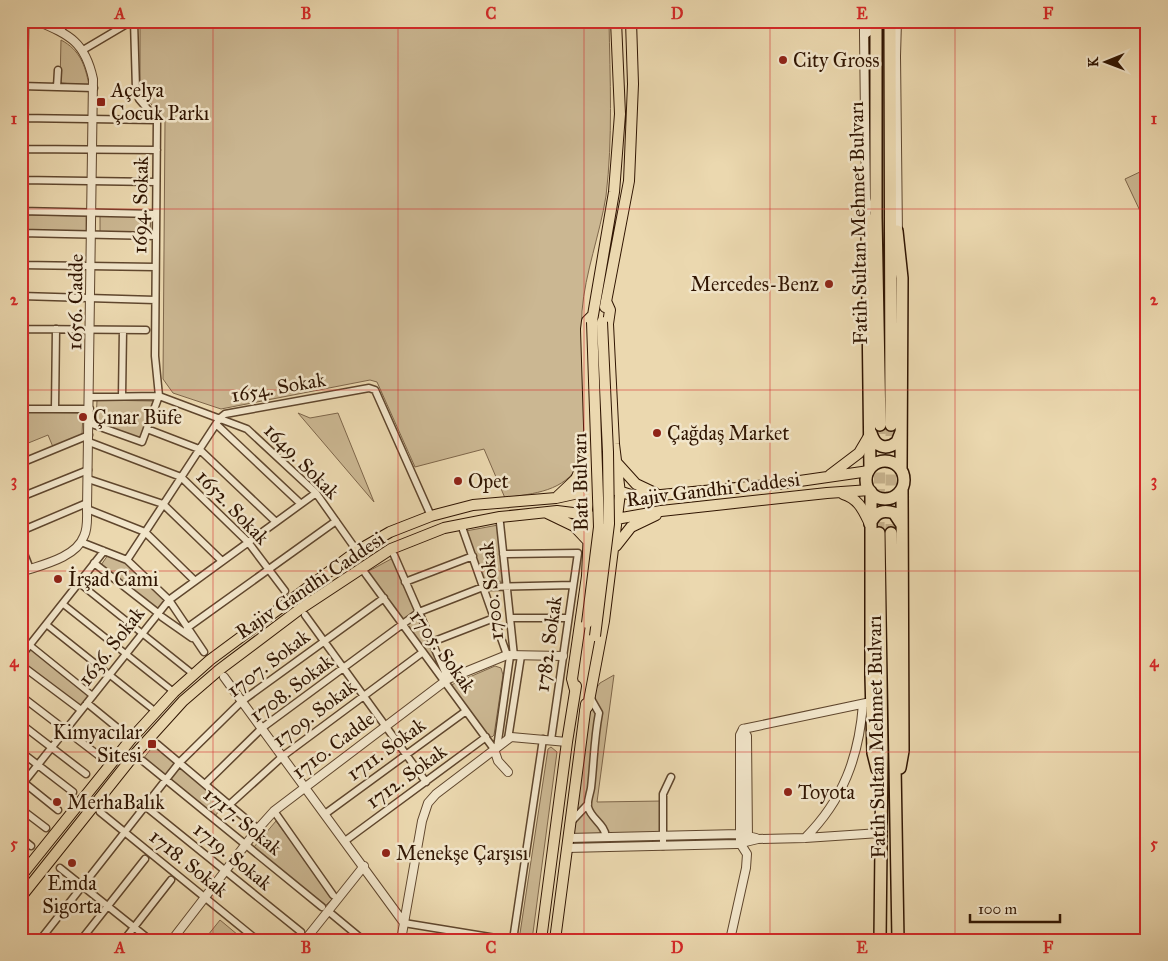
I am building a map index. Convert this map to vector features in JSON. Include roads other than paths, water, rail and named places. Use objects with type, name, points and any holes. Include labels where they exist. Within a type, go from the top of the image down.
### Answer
[{"type":"highway","name":"Fatih Sultan Mehmet Bulvarı","points":[[882,428],[891,213],[890,21]]},
{"type":"highway","name":"Fatih Sultan Mehmet Bulvarı","points":[[876,23],[876,214],[882,428]]},
{"type":"highway","points":[[891,213],[898,237],[902,278],[882,428],[867,483],[871,491],[878,497],[889,498],[902,489]]},
{"type":"highway","points":[[876,214],[869,223],[867,239],[882,428],[904,478],[902,489],[903,751],[896,786]]},
{"type":"highway","points":[[870,470],[884,461],[895,464],[901,470]]},
{"type":"highway","points":[[871,491],[867,703],[873,753],[881,787]]},
{"type":"highway","points":[[870,524],[875,515],[884,511],[894,513],[902,525]]},
{"type":"highway","name":"Fatih Sultan Mehmet Bulvarı","points":[[879,533],[880,940]]},
{"type":"highway","name":"Fatih Sultan Mehmet Bulvarı","points":[[891,533],[898,940]]},
{"type":"main road","name":"Batı Bulvarı","points":[[541,940],[566,742],[587,623],[599,527],[596,320],[616,172],[620,114],[616,21]]},
{"type":"main road","name":"Batı Bulvarı","points":[[555,940],[609,524],[608,452],[596,320],[606,301],[629,181],[633,84],[631,21]]},
{"type":"main road","name":"Batı Bulvarı","points":[[585,710],[590,697],[601,642],[620,493],[616,462],[608,324],[610,310],[606,301]]},
{"type":"main road","name":"Batı Bulvarı","points":[[576,690],[572,680],[586,576],[589,542],[588,499],[591,489],[586,329],[587,321],[596,320]]},
{"type":"main road","points":[[827,477],[859,453],[882,428]]},
{"type":"main road","points":[[556,498],[576,479],[590,445]]},
{"type":"main road","points":[[616,462],[636,484],[661,495]]},
{"type":"main road","name":"Rajiv Gandhi Caddesi","points":[[21,876],[131,739],[155,711],[193,674],[357,551],[390,532],[431,516],[473,505],[556,498],[591,489],[612,488],[620,493],[661,495],[780,484],[870,470]]},
{"type":"main road","name":"Rajiv Gandhi Caddesi","points":[[21,897],[163,722],[220,670],[300,609],[372,560],[412,539],[444,528],[479,520],[557,512],[589,516],[594,520],[604,521],[618,517],[661,511],[827,493],[871,491]]},
{"type":"main road","points":[[827,493],[845,494],[854,498],[862,507],[870,524]]},
{"type":"main road","points":[[614,549],[631,527],[661,511]]},
{"type":"main road","points":[[546,513],[574,526],[589,542]]},
{"type":"street","points":[[25,21],[22,86],[21,265],[156,267]]},
{"type":"street","name":"1656. Cadde","points":[[37,21],[61,31],[74,40],[83,50],[91,68],[94,88],[88,479],[86,531],[81,542]]},
{"type":"street","points":[[61,31],[65,21]]},
{"type":"street","points":[[83,50],[133,21],[136,89],[139,99],[157,120]]},
{"type":"street","points":[[864,21],[867,239]]},
{"type":"street","name":"Fatih Sultan Mehmet Bulvarı","points":[[897,21],[898,237]]},
{"type":"street","points":[[864,35],[876,23]]},
{"type":"street","points":[[889,45],[896,56]]},
{"type":"street","points":[[57,87],[58,70]]},
{"type":"street","points":[[22,86],[94,88]]},
{"type":"street","points":[[22,118],[157,120]]},
{"type":"street","name":"1694. Sokak","points":[[157,120],[154,356],[159,396]]},
{"type":"street","points":[[22,149],[157,150]]},
{"type":"street","points":[[22,180],[156,182]]},
{"type":"street","points":[[866,199],[868,205],[876,214]]},
{"type":"street","points":[[22,211],[156,214]]},
{"type":"street","points":[[22,233],[156,236]]},
{"type":"street","points":[[21,296],[155,300]]},
{"type":"street","points":[[21,311],[22,409],[90,409]]},
{"type":"street","points":[[22,328],[146,330]]},
{"type":"street","points":[[55,409],[56,329]]},
{"type":"street","points":[[122,396],[123,330]]},
{"type":"street","name":"1654. Sokak","points":[[127,560],[218,421],[230,412],[372,388],[431,516]]},
{"type":"street","points":[[89,422],[140,442],[143,441],[159,396]]},
{"type":"street","name":"1649. Sokak","points":[[90,397],[159,396],[218,421],[252,432],[316,493],[357,551]]},
{"type":"street","points":[[218,421],[301,504]]},
{"type":"street","points":[[147,428],[199,450],[276,522]]},
{"type":"street","points":[[21,464],[89,439]]},
{"type":"street","name":"1652. Sokak","points":[[89,439],[181,477],[248,542],[286,592]]},
{"type":"street","points":[[21,497],[88,470]]},
{"type":"street","points":[[88,479],[163,504],[222,561]]},
{"type":"street","name":"1636. Sokak","points":[[22,783],[52,748],[142,633],[160,615],[169,600],[316,493]]},
{"type":"street","points":[[21,531],[87,506],[146,532],[195,581]]},
{"type":"street","points":[[187,628],[336,521]]},
{"type":"street","name":"1700. Sokak","points":[[500,523],[513,656]]},
{"type":"street","points":[[464,530],[494,618],[513,656],[508,739]]},
{"type":"street","points":[[21,572],[66,555],[81,542],[127,560],[169,600],[204,652]]},
{"type":"street","points":[[21,546],[30,569]]},
{"type":"street","points":[[21,656],[31,646],[104,551]]},
{"type":"street","name":"1782. Sokak","points":[[504,554],[578,553],[563,656],[513,940]]},
{"type":"street","points":[[394,556],[432,642],[446,680]]},
{"type":"street","points":[[406,582],[472,556]]},
{"type":"street","points":[[94,563],[195,640]]},
{"type":"street","name":"1705. Sokak","points":[[365,573],[446,680],[466,711],[496,748]]},
{"type":"street","points":[[79,583],[193,674]]},
{"type":"street","name":"1708. Sokak","points":[[205,784],[262,728],[418,612],[483,587],[573,585]]},
{"type":"street","name":"1707. Sokak","points":[[40,940],[179,763],[242,701],[384,598]]},
{"type":"street","points":[[63,604],[174,692]]},
{"type":"street","points":[[305,615],[426,782]]},
{"type":"street","points":[[432,642],[494,618]]},
{"type":"street","points":[[510,618],[568,618]]},
{"type":"street","points":[[47,625],[155,711]]},
{"type":"street","points":[[31,646],[93,696]]},
{"type":"street","name":"1709. Sokak","points":[[229,805],[283,756],[423,652]]},
{"type":"street","points":[[508,772],[498,761],[496,748],[513,656]]},
{"type":"street","name":"1710. Cadde","points":[[172,940],[225,870],[274,811],[446,680],[513,656],[563,656]]},
{"type":"street","points":[[21,665],[82,710]]},
{"type":"street","points":[[224,676],[404,923],[508,940]]},
{"type":"street","points":[[21,696],[102,758]]},
{"type":"street","points":[[590,697],[599,713],[588,804],[589,810],[605,829],[606,837]]},
{"type":"street","points":[[87,703],[131,739]]},
{"type":"street","points":[[745,840],[739,834],[740,734],[743,729],[867,703],[853,760],[841,792],[823,820],[805,838]]},
{"type":"street","name":"1711. Sokak","points":[[325,814],[466,711]]},
{"type":"street","points":[[21,724],[86,774]]},
{"type":"street","points":[[730,940],[746,868],[747,854],[745,840],[747,736],[743,729]]},
{"type":"street","points":[[401,940],[426,808],[436,794],[508,739],[519,736],[566,742]]},
{"type":"street","name":"1712. Sokak","points":[[345,841],[486,737]]},
{"type":"street","name":"1717. Sokak","points":[[157,744],[258,829]]},
{"type":"street","points":[[21,752],[73,792]]},
{"type":"street","points":[[578,760],[592,760]]},
{"type":"street","name":"1717. Sokak","points":[[143,761],[363,940]]},
{"type":"street","points":[[663,846],[663,794],[670,777]]},
{"type":"street","points":[[22,783],[58,810]]},
{"type":"street","points":[[570,824],[588,804]]},
{"type":"street","name":"1719. Sokak","points":[[145,806],[301,932]]},
{"type":"street","points":[[21,809],[46,828]]},
{"type":"street","name":"1717. Sokak","points":[[274,811],[333,895]]},
{"type":"street","name":"1718. Sokak","points":[[100,812],[257,940]]},
{"type":"street","points":[[568,843],[663,846],[758,838],[805,838],[880,833]]},
{"type":"street","points":[[568,843],[606,837],[739,834]]},
{"type":"street","points":[[21,838],[32,846]]},
{"type":"street","points":[[81,940],[145,859]]},
{"type":"street","points":[[305,940],[325,909],[364,866]]},
{"type":"street","points":[[60,868],[150,940]]},
{"type":"street","points":[[124,940],[171,880]]},
{"type":"tunnel","points":[[879,533],[880,425]]},
{"type":"tunnel","points":[[891,425],[891,533]]},
{"type":"place","name":"City Gross","points":[[783,60]]},
{"type":"place","name":"Açelya Çocuk Parkı","points":[[101,102]]},
{"type":"place","name":"Mercedes-Benz","points":[[829,284]]},
{"type":"place","name":"Çınar Büfe","points":[[83,417]]},
{"type":"place","name":"Çağdaş Market","points":[[657,433]]},
{"type":"place","name":"Opet","points":[[458,481]]},
{"type":"place","name":"İrşad Cami","points":[[58,579]]},
{"type":"place","name":"Kimyacılar Sitesi","points":[[152,744]]},
{"type":"place","name":"Toyota","points":[[788,792]]},
{"type":"place","name":"MerhaBalık","points":[[57,802]]},
{"type":"place","name":"Menekşe Çarşısı","points":[[386,853]]},
{"type":"place","name":"Emda Sigorta","points":[[72,863]]}]
